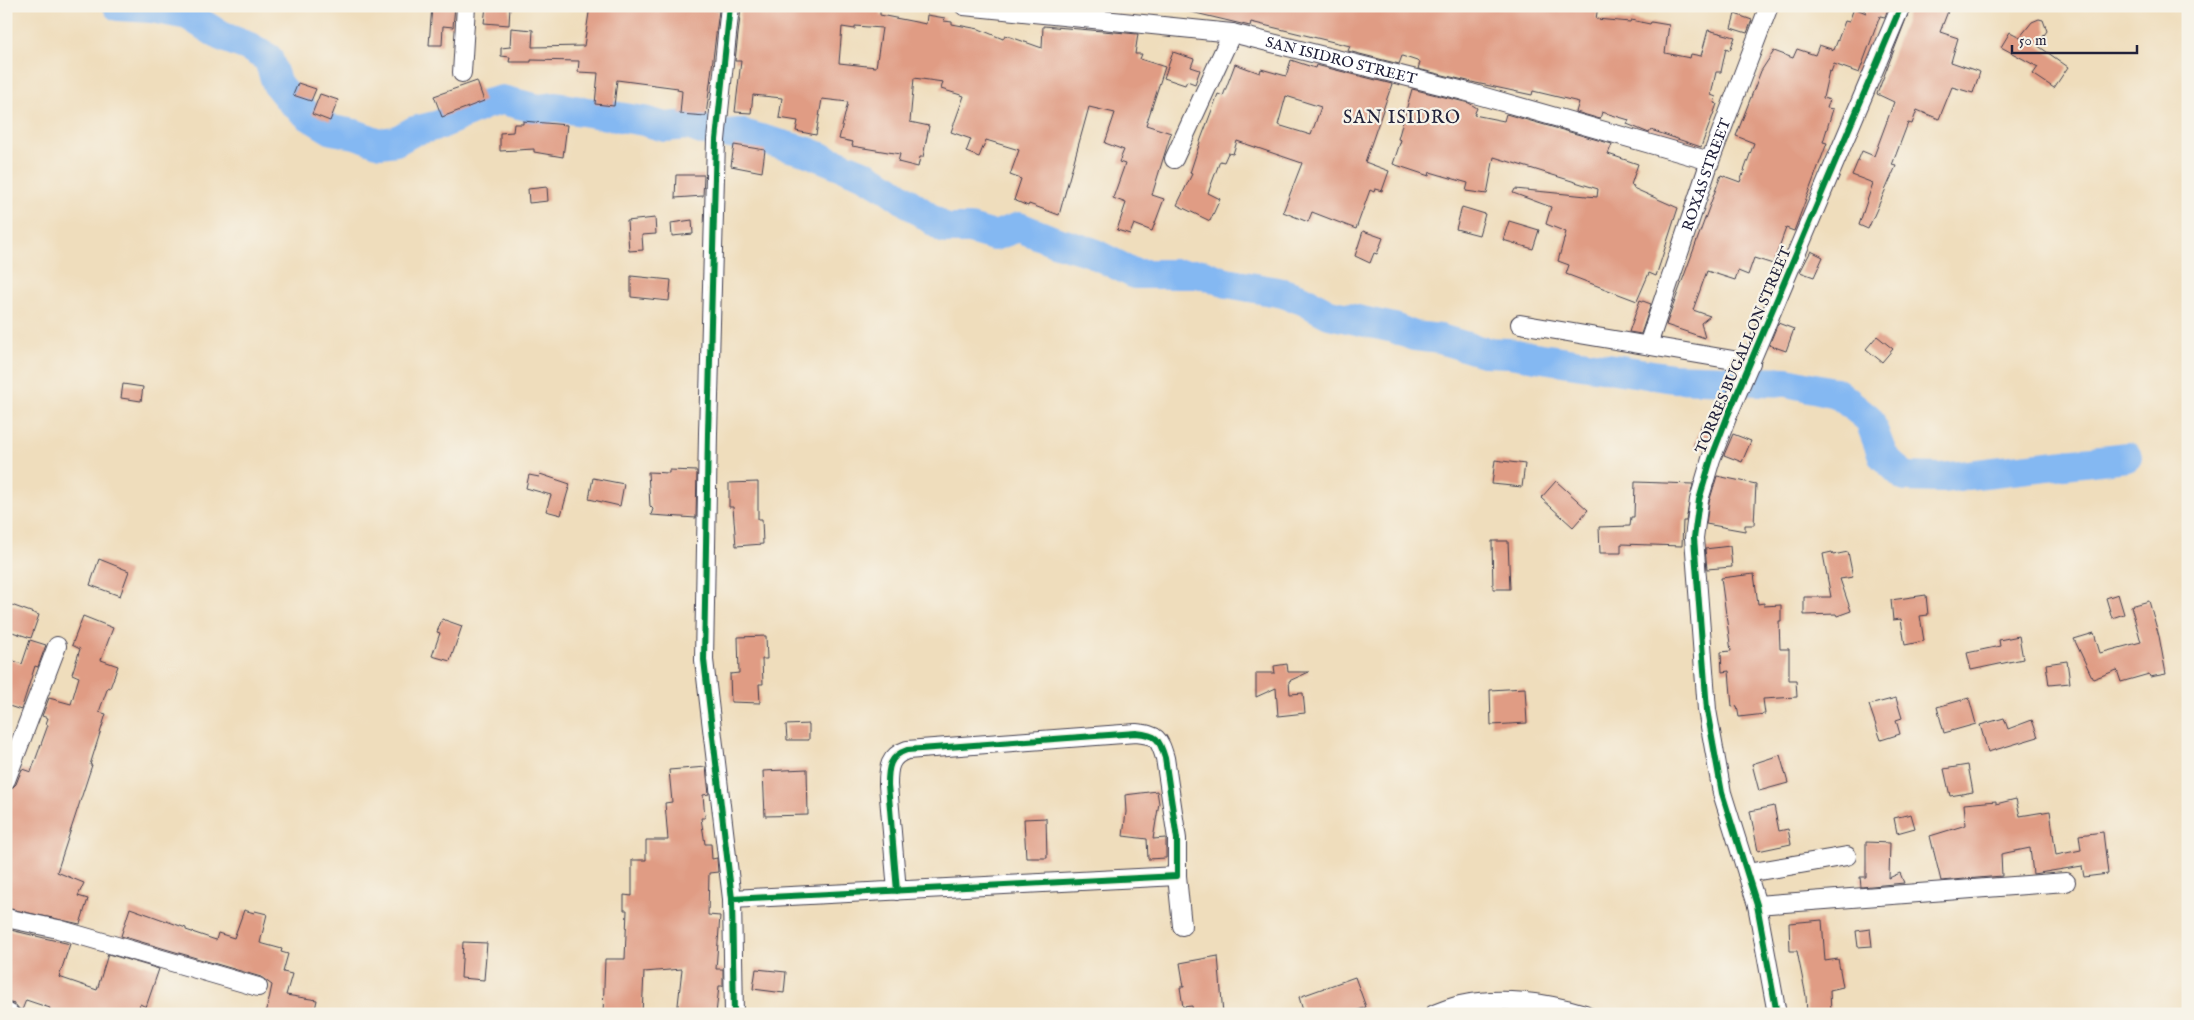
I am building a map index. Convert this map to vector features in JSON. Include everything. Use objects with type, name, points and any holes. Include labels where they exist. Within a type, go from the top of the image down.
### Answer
[{"type":"street","points":[[462,73],[466,6]]},
{"type":"street","points":[[730,6],[716,140],[704,660],[732,899],[734,1014]]},
{"type":"street","name":"SAN ISIDRO STREET","points":[[964,6],[1232,33],[1464,91],[1710,161]]},
{"type":"street","name":"ROXAS STREET","points":[[1648,345],[1710,161],[1769,6]]},
{"type":"street","name":"TORRES BUGALLON STREET","points":[[1777,1014],[1757,905],[1722,793],[1710,727],[1694,538],[1698,500],[1728,415],[1902,6]]},
{"type":"street","points":[[1174,159],[1232,33]]},
{"type":"street","points":[[1520,324],[1648,345],[1750,365]]},
{"type":"street","points":[[6,780],[56,646]]},
{"type":"street","points":[[897,891],[888,785],[890,764],[897,753],[907,750],[1136,733],[1150,734],[1157,738],[1166,758],[1177,839],[1177,876],[1182,926]]},
{"type":"street","points":[[1747,873],[1847,856]]},
{"type":"street","points":[[732,899],[1177,876]]},
{"type":"street","points":[[1757,905],[2066,882]]},
{"type":"street","points":[[6,918],[58,929],[258,987]]},
{"type":"street","points":[[1434,1014],[1459,1005],[1488,1001],[1532,1002],[1585,1014]]},
{"type":"street","points":[[6,1012],[10,1014]]},
{"type":"building","points":[[432,6],[455,6],[453,27],[443,26],[442,45],[429,45]]},
{"type":"building","points":[[486,6],[510,6],[509,25],[484,23]]},
{"type":"building","points":[[590,6],[714,6],[714,10],[719,10],[706,116],[680,114],[682,91],[677,90],[678,88],[617,80],[614,106],[595,104],[598,73],[578,72],[579,61],[531,60],[531,62],[509,62],[510,57],[501,56],[501,48],[510,47],[511,28],[533,30],[532,47],[584,46]]},
{"type":"building","points":[[790,6],[880,9],[880,15],[926,24],[927,15],[945,18],[944,21],[952,22],[952,24],[979,29],[1003,39],[1005,35],[1042,48],[1043,26],[1138,34],[1135,54],[1142,54],[1140,59],[1165,67],[1146,125],[1171,133],[1152,195],[1164,199],[1152,231],[1134,224],[1130,234],[1117,230],[1126,203],[1113,198],[1125,164],[1119,162],[1124,150],[1105,143],[1115,113],[1089,107],[1059,215],[1014,200],[1021,179],[1010,175],[1019,150],[986,140],[979,157],[966,152],[971,139],[951,132],[964,96],[941,89],[943,82],[914,78],[910,122],[929,126],[923,157],[920,157],[918,167],[898,162],[900,154],[852,146],[853,142],[839,139],[848,102],[822,99],[816,135],[796,131],[798,121],[779,118],[782,98],[753,95],[751,113],[735,112],[741,61],[735,61],[741,8],[765,10],[765,7],[790,9]],"holes":[[[855,26],[882,28],[876,67],[839,63],[842,27],[855,29]]]},
{"type":"building","points":[[1187,6],[1540,6],[1561,11],[1562,6],[1598,6],[1596,19],[1630,22],[1631,20],[1669,25],[1665,53],[1690,58],[1691,54],[1701,56],[1708,30],[1735,37],[1730,50],[1726,48],[1721,72],[1716,72],[1711,95],[1716,97],[1714,103],[1717,104],[1701,147],[1651,130],[1649,133],[1627,124],[1629,120],[1602,112],[1600,119],[1576,112],[1579,102],[1533,91],[1532,95],[1418,69],[1420,62],[1402,56],[1399,64],[1348,51],[1350,46],[1251,22],[1250,26],[1187,11]]},
{"type":"building","points":[[1859,6],[1889,6],[1885,17],[1880,16],[1859,73],[1834,64],[1831,72],[1829,71],[1823,98],[1830,100],[1827,108],[1833,109],[1823,142],[1827,143],[1794,231],[1786,228],[1773,264],[1754,258],[1748,275],[1738,271],[1735,280],[1707,271],[1693,310],[1710,316],[1701,323],[1705,338],[1666,325],[1721,175],[1740,182],[1754,143],[1736,136],[1761,71],[1774,51],[1793,58],[1797,49],[1815,55],[1819,45],[1834,50],[1845,21],[1849,22],[1854,8],[1866,13]]},
{"type":"building","points":[[1911,6],[1950,6],[1940,32],[1958,38],[1951,62],[1980,72],[1973,93],[1952,87],[1939,119],[1917,110],[1912,124],[1908,123],[1892,165],[1896,166],[1868,229],[1859,225],[1873,183],[1852,175],[1862,151],[1874,156],[1894,102],[1877,94]]},
{"type":"building","points":[[1735,14],[1752,20],[1747,33],[1731,28]]},
{"type":"building","points":[[2039,19],[2043,20],[2047,31],[2037,45],[2068,67],[2054,88],[2033,74],[2038,67],[2001,47],[2010,32],[2020,37],[2032,22]]},
{"type":"building","points":[[1173,52],[1194,59],[1191,67],[1200,70],[1195,84],[1187,81],[1185,85],[1164,78]]},
{"type":"building","points":[[1291,60],[1315,68],[1316,65],[1392,84],[1365,162],[1389,171],[1382,191],[1375,189],[1374,192],[1370,190],[1356,229],[1312,212],[1308,222],[1283,212],[1302,163],[1237,141],[1233,154],[1228,153],[1224,162],[1220,161],[1208,193],[1220,199],[1210,221],[1177,205],[1192,174],[1190,173],[1201,139],[1218,94],[1223,96],[1235,64],[1260,73],[1261,69],[1286,76]],"holes":[[[1286,96],[1321,107],[1311,135],[1278,125]]]},
{"type":"building","points":[[477,81],[484,101],[442,117],[434,96]]},
{"type":"building","points":[[298,83],[316,89],[311,101],[293,95]]},
{"type":"building","points":[[1412,89],[1469,103],[1477,108],[1474,115],[1504,121],[1506,114],[1612,144],[1608,154],[1638,164],[1631,185],[1634,186],[1633,188],[1678,208],[1656,276],[1649,273],[1637,301],[1566,274],[1569,265],[1558,261],[1566,232],[1546,224],[1551,207],[1513,193],[1515,189],[1597,197],[1598,189],[1494,157],[1487,194],[1466,191],[1468,183],[1430,172],[1429,176],[1393,164],[1401,140],[1398,139]]},
{"type":"building","points":[[320,94],[338,100],[330,121],[312,114]]},
{"type":"building","points":[[523,121],[567,125],[563,157],[534,152],[534,149],[500,151],[500,133],[513,132],[514,124],[523,124]]},
{"type":"building","points":[[734,145],[765,150],[762,172],[731,166]]},
{"type":"building","points":[[676,175],[704,175],[703,196],[675,198]]},
{"type":"building","points":[[547,187],[548,201],[529,203],[528,189]]},
{"type":"building","points":[[1462,207],[1485,214],[1479,235],[1456,229]]},
{"type":"building","points":[[655,218],[656,234],[642,235],[643,250],[629,251],[627,221]]},
{"type":"building","points":[[692,220],[693,234],[672,236],[671,223]]},
{"type":"building","points":[[1509,221],[1539,230],[1533,249],[1503,240]]},
{"type":"building","points":[[1363,231],[1383,238],[1377,254],[1374,253],[1370,263],[1355,256]]},
{"type":"building","points":[[1811,251],[1823,257],[1814,277],[1800,272]]},
{"type":"building","points":[[631,276],[671,280],[669,301],[631,297]]},
{"type":"building","points":[[1640,300],[1651,304],[1641,334],[1629,332]]},
{"type":"building","points":[[1778,323],[1794,329],[1786,351],[1769,345]]},
{"type":"building","points":[[1877,336],[1893,349],[1882,362],[1866,349]]},
{"type":"building","points":[[123,384],[143,387],[141,401],[121,398]]},
{"type":"building","points":[[1702,424],[1712,428],[1704,448],[1694,445]]},
{"type":"building","points":[[1733,434],[1751,441],[1742,462],[1724,455]]},
{"type":"building","points":[[1495,460],[1525,464],[1522,487],[1492,484]]},
{"type":"building","points":[[669,470],[697,471],[696,518],[651,515],[653,509],[650,506],[648,472],[669,473]]},
{"type":"building","points":[[540,474],[570,484],[561,515],[546,511],[551,495],[526,488],[529,475],[539,477]]},
{"type":"building","points":[[1717,476],[1756,484],[1754,525],[1745,525],[1745,531],[1706,524],[1709,502]]},
{"type":"building","points":[[593,478],[624,484],[620,506],[589,499]]},
{"type":"building","points":[[1556,481],[1588,510],[1573,527],[1541,498]]},
{"type":"building","points":[[758,482],[758,519],[762,519],[763,544],[736,546],[733,507],[729,507],[729,483]]},
{"type":"building","points":[[1635,482],[1693,484],[1686,521],[1683,521],[1682,546],[1621,544],[1621,553],[1600,553],[1599,527],[1630,526],[1631,517],[1634,517]]},
{"type":"building","points":[[1492,541],[1508,541],[1510,589],[1493,589]]},
{"type":"building","points":[[1730,546],[1732,567],[1707,569],[1705,549]]},
{"type":"building","points":[[1832,552],[1833,555],[1848,552],[1853,577],[1840,579],[1851,611],[1837,616],[1836,614],[1804,615],[1804,597],[1831,597],[1823,554]]},
{"type":"building","points":[[99,559],[129,571],[120,596],[90,585]]},
{"type":"building","points":[[1754,574],[1758,604],[1764,603],[1764,606],[1781,605],[1781,621],[1779,621],[1780,649],[1789,649],[1789,680],[1796,680],[1797,697],[1763,699],[1765,714],[1739,717],[1737,706],[1732,707],[1729,671],[1722,672],[1721,652],[1731,651],[1721,578]]},
{"type":"building","points":[[2118,594],[2124,614],[2112,618],[2106,598]]},
{"type":"building","points":[[1926,595],[1928,615],[1920,616],[1924,641],[1905,645],[1901,619],[1893,620],[1891,600]]},
{"type":"building","points":[[2149,601],[2159,636],[2166,674],[2150,677],[2149,674],[2121,682],[2117,670],[2093,679],[2074,639],[2094,633],[2100,653],[2141,642],[2131,606]]},
{"type":"building","points":[[6,603],[39,615],[31,638],[6,630]]},
{"type":"building","points":[[83,616],[113,628],[101,660],[118,666],[99,712],[106,714],[90,765],[92,765],[57,872],[84,883],[78,896],[88,899],[80,924],[6,908],[6,790],[16,784],[22,769],[31,772],[48,725],[46,724],[48,718],[42,716],[49,698],[71,704],[79,677],[72,674],[80,649],[72,645]]},
{"type":"building","points":[[442,619],[462,626],[450,661],[432,656],[440,633],[437,632]]},
{"type":"building","points":[[766,636],[767,659],[762,659],[763,684],[759,684],[760,703],[731,702],[730,674],[739,673],[738,637]]},
{"type":"building","points":[[2019,636],[2023,659],[1971,670],[1967,653],[2000,646],[1999,640]]},
{"type":"building","points":[[30,640],[46,645],[38,667],[35,666],[21,710],[6,705],[6,658],[22,664]]},
{"type":"building","points":[[2067,661],[2070,683],[2049,685],[2046,664]]},
{"type":"building","points":[[1287,664],[1288,672],[1309,672],[1289,681],[1290,694],[1303,693],[1305,713],[1278,716],[1276,688],[1256,697],[1256,673],[1275,673],[1274,666]]},
{"type":"building","points":[[1525,688],[1527,723],[1491,725],[1490,690]]},
{"type":"building","points":[[1896,698],[1902,718],[1896,720],[1900,734],[1881,740],[1869,705]]},
{"type":"building","points":[[1969,698],[1976,724],[1944,733],[1937,707]]},
{"type":"building","points":[[2004,718],[2008,729],[2032,720],[2038,737],[1988,752],[1980,725]]},
{"type":"building","points":[[809,724],[809,740],[787,740],[786,725]]},
{"type":"building","points":[[1780,755],[1788,783],[1759,791],[1752,764]]},
{"type":"building","points":[[1968,765],[1973,792],[1950,796],[1944,769]]},
{"type":"building","points":[[706,767],[709,794],[703,795],[705,818],[701,818],[705,844],[711,844],[712,859],[717,858],[718,872],[709,873],[708,915],[720,916],[716,969],[723,969],[723,986],[719,986],[716,1014],[677,1014],[682,969],[644,972],[642,1014],[603,1014],[605,959],[625,959],[627,910],[624,910],[624,895],[632,896],[632,860],[646,860],[646,840],[668,840],[665,803],[672,802],[669,770]]},
{"type":"building","points":[[807,769],[808,815],[765,816],[763,771]]},
{"type":"building","points":[[1157,791],[1159,803],[1153,839],[1166,838],[1166,858],[1148,859],[1147,839],[1123,836],[1126,812],[1125,795]]},
{"type":"building","points":[[2016,799],[2020,816],[2050,811],[2056,855],[2081,850],[2079,835],[2103,832],[2108,874],[2084,877],[2082,866],[2033,874],[2030,848],[2001,854],[2002,876],[1941,881],[1930,836],[1966,825],[1964,804],[1996,801],[1996,804]]},
{"type":"building","points":[[1774,806],[1779,831],[1788,829],[1791,844],[1758,851],[1750,811]]},
{"type":"building","points":[[1911,814],[1915,828],[1897,833],[1894,818]]},
{"type":"building","points":[[1046,818],[1047,858],[1026,858],[1024,819]]},
{"type":"building","points":[[1866,842],[1890,843],[1889,878],[1900,873],[1904,883],[1861,887],[1860,877],[1866,877]]},
{"type":"building","points":[[130,908],[216,940],[218,933],[234,938],[244,910],[267,914],[260,943],[282,949],[281,952],[288,954],[283,972],[292,974],[286,995],[317,1000],[314,1014],[266,1014],[272,985],[261,977],[121,936]]},
{"type":"building","points":[[1822,920],[1825,961],[1838,959],[1843,987],[1830,990],[1831,1014],[1807,1014],[1806,996],[1797,951],[1790,951],[1789,923]]},
{"type":"building","points":[[6,929],[70,944],[59,977],[97,990],[108,954],[159,969],[146,1007],[140,1004],[137,1014],[56,1014],[49,1011],[50,1008],[26,1000],[22,1010],[15,1004],[6,1002]]},
{"type":"building","points":[[1870,929],[1872,946],[1858,947],[1856,931]]},
{"type":"building","points":[[463,942],[487,943],[484,980],[461,978]]},
{"type":"building","points":[[1218,956],[1223,1014],[1193,1014],[1192,1006],[1183,1007],[1180,987],[1184,987],[1180,963]]},
{"type":"building","points":[[756,969],[786,972],[784,993],[753,989]]},
{"type":"building","points":[[1355,977],[1366,1007],[1348,1014],[1304,1014],[1299,997]]},
{"type":"waterway","points":[[118,6],[151,8],[188,15],[221,36],[247,46],[268,58],[277,84],[290,100],[309,116],[332,130],[355,134],[380,143],[396,141],[414,131],[439,125],[486,104],[502,100],[539,109],[556,107],[644,121],[665,127],[688,125],[702,130],[729,134],[739,133],[808,152],[865,175],[889,189],[945,229],[970,229],[994,236],[1019,227],[1054,241],[1091,252],[1135,274],[1203,274],[1227,283],[1283,293],[1303,300],[1329,314],[1394,328],[1414,336],[1440,339],[1484,352],[1509,353],[1673,378],[1787,382],[1837,393],[1869,419],[1883,456],[1905,477],[1941,478],[2127,457]]},
{"type":"cycle path","points":[[730,6],[716,140],[704,660],[732,899],[734,1014]]},
{"type":"cycle path","points":[[1777,1014],[1757,905],[1722,793],[1707,710],[1694,538],[1699,500],[1711,459],[1728,415],[1901,6]]},
{"type":"cycle path","points":[[732,899],[1177,876],[1177,839],[1165,758],[1159,742],[1149,735],[1136,733],[907,750],[901,753],[893,759],[889,768],[888,779],[888,785],[897,891]]},
{"type":"district","name":"SAN ISIDRO","points":[[1402,117]]}]
